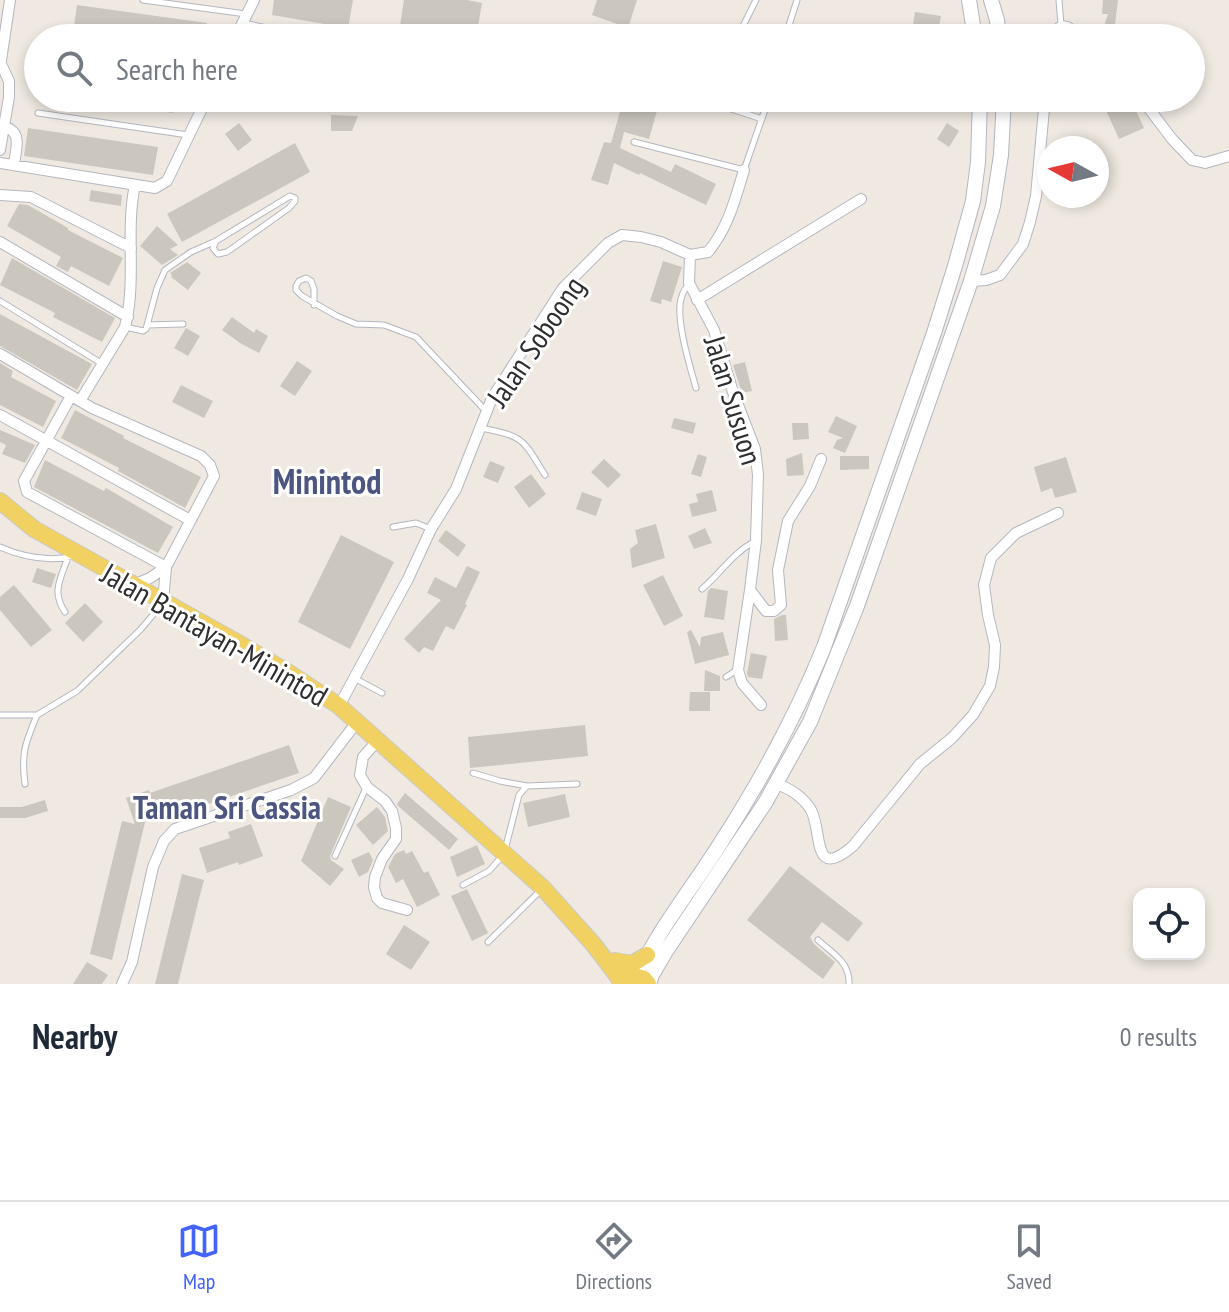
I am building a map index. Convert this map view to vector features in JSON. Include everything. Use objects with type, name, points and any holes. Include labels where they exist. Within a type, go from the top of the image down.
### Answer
[{"type":"main road","points":[[969,0],[973,24]]},
{"type":"main road","points":[[991,0],[997,24]]},
{"type":"main road","points":[[634,981],[647,955],[720,844],[788,728],[824,647],[934,333],[958,253],[973,201],[980,112]]},
{"type":"main road","points":[[634,981],[652,975],[765,803],[810,722],[857,606],[971,281],[993,206],[1001,155],[1003,112]]},
{"type":"main road","name":"Jalan Bantayan-Minintod","points":[[0,501],[73,556],[233,640],[339,706],[543,888],[619,978],[634,981]]},
{"type":"main road","name":"Jalan Bantayan-Minintod","points":[[594,945],[634,981]]},
{"type":"main road","points":[[615,961],[632,964],[647,955]]},
{"type":"street","points":[[0,150],[4,96],[9,81],[0,66],[2,35],[10,0]]},
{"type":"street","points":[[242,24],[254,0]]},
{"type":"street","points":[[0,163],[155,188],[167,181],[200,112]]},
{"type":"street","points":[[971,281],[1000,275],[1023,244],[1036,196],[1044,112]]},
{"type":"street","points":[[1152,112],[1192,160],[1205,163],[1229,156]]},
{"type":"street","points":[[2,125],[17,135],[14,165]]},
{"type":"street","points":[[690,255],[708,252],[717,241],[729,219],[744,170]]},
{"type":"street","points":[[135,185],[130,212],[126,322],[102,364],[46,441],[24,481],[27,492],[166,567]]},
{"type":"street","points":[[0,195],[31,197],[131,248]]},
{"type":"street","points":[[697,300],[861,199]]},
{"type":"street","name":"Jalan Soboong","points":[[339,706],[408,579],[431,529],[456,489],[492,398],[563,288],[608,243],[622,235],[661,242],[690,255]]},
{"type":"street","points":[[0,242],[126,322]]},
{"type":"street","name":"Jalan Susuon","points":[[690,255],[689,283],[714,330],[755,449],[758,475],[756,540],[738,670]]},
{"type":"street","points":[[0,354],[75,399],[201,456],[210,465],[214,476],[166,567],[163,602]]},
{"type":"street","points":[[0,415],[190,520]]},
{"type":"street","points":[[750,590],[766,611],[774,611],[781,605],[778,570],[788,521],[810,486],[821,459]]},
{"type":"street","points":[[775,784],[784,786],[810,807],[818,848],[824,856],[831,859],[840,857],[853,846],[920,764],[952,738],[973,715],[990,686],[994,667],[995,645],[984,585],[991,558],[1016,533],[1058,513]]},
{"type":"street","points":[[133,585],[166,567]]},
{"type":"street","points":[[738,670],[742,683],[761,705]]},
{"type":"street","points":[[122,984],[132,962],[153,867],[164,841],[175,829],[291,790],[314,778],[357,722]]},
{"type":"street","points":[[378,740],[363,757],[360,775],[367,787],[392,811],[396,839],[382,859],[374,887],[382,903],[407,910]]},
{"type":"lane","points":[[143,0],[263,24]]},
{"type":"lane","points":[[744,24],[756,0]]},
{"type":"lane","points":[[789,24],[797,0]]},
{"type":"lane","points":[[1059,0],[1061,24]]},
{"type":"lane","points":[[741,112],[762,119]]},
{"type":"lane","points":[[634,142],[744,170],[764,112]]},
{"type":"lane","points":[[38,113],[189,136]]},
{"type":"lane","points":[[126,322],[143,331],[146,329],[165,270],[290,196],[295,198],[289,208],[227,252],[218,254],[213,248],[216,241]]},
{"type":"lane","points":[[314,305],[311,281],[302,279],[296,290],[314,305],[356,324],[384,325],[416,337],[487,412]]},
{"type":"lane","points":[[689,283],[680,298],[680,310],[696,388]]},
{"type":"lane","points":[[0,301],[102,364]]},
{"type":"lane","points":[[147,325],[183,324]]},
{"type":"lane","points":[[480,428],[516,436],[525,443],[545,475]]},
{"type":"lane","points":[[393,527],[416,523],[431,529]]},
{"type":"lane","points":[[702,589],[743,547],[756,540]]},
{"type":"lane","points":[[0,547],[48,560],[73,556]]},
{"type":"lane","points":[[65,612],[57,598],[57,591],[73,556]]},
{"type":"lane","points":[[0,715],[37,715],[77,691],[141,629],[163,602]]},
{"type":"lane","points":[[726,677],[738,670]]},
{"type":"lane","points":[[355,679],[382,693]]},
{"type":"lane","points":[[25,784],[22,762],[37,715]]},
{"type":"lane","points":[[473,773],[527,786],[577,784]]},
{"type":"lane","points":[[463,885],[489,871],[504,854],[519,795],[527,786]]},
{"type":"lane","points":[[335,856],[367,787]]},
{"type":"lane","points":[[488,942],[543,888]]},
{"type":"lane","points":[[818,940],[844,963],[849,973],[849,984]]},
{"type":"building","points":[[274,0],[353,0],[349,24],[325,24],[272,15]]},
{"type":"building","points":[[404,0],[467,0],[482,3],[478,24],[400,24]]},
{"type":"building","points":[[597,0],[637,0],[629,24],[617,24],[592,15]]},
{"type":"building","points":[[1103,0],[1118,0],[1115,24],[1105,24],[1108,14],[1102,14]]},
{"type":"building","points":[[77,5],[207,23],[207,24],[74,24]]},
{"type":"building","points":[[915,12],[941,16],[940,24],[913,24]]},
{"type":"building","points":[[620,112],[657,112],[649,139],[624,132],[620,148],[671,172],[675,164],[716,184],[706,205],[614,163],[608,185],[591,180],[604,142],[611,143]]},
{"type":"building","points":[[1107,112],[1137,112],[1144,128],[1119,139]]},
{"type":"building","points":[[331,115],[358,116],[352,131],[331,131]]},
{"type":"building","points":[[239,123],[252,140],[238,151],[225,134]]},
{"type":"building","points":[[947,123],[959,131],[949,147],[937,139]]},
{"type":"building","points":[[28,128],[158,147],[153,175],[24,156]]},
{"type":"building","points":[[295,143],[310,172],[182,242],[167,214]]},
{"type":"building","points":[[91,190],[122,195],[121,206],[89,201]]},
{"type":"building","points":[[19,204],[28,205],[123,258],[109,286],[71,266],[68,272],[56,266],[61,257],[7,226]]},
{"type":"building","points":[[157,226],[178,245],[170,249],[178,255],[162,265],[140,246]]},
{"type":"building","points":[[12,258],[115,318],[102,342],[0,285]]},
{"type":"building","points":[[663,261],[682,267],[671,302],[662,299],[661,304],[650,301]]},
{"type":"building","points":[[187,262],[201,273],[188,290],[170,273]]},
{"type":"building","points":[[0,314],[92,364],[77,390],[0,346]]},
{"type":"building","points":[[232,317],[254,333],[256,329],[268,336],[259,353],[222,330]]},
{"type":"building","points":[[186,328],[200,336],[188,356],[174,348]]},
{"type":"building","points":[[297,361],[312,371],[295,396],[280,386]]},
{"type":"building","points":[[745,362],[752,391],[742,393],[733,365]]},
{"type":"building","points":[[0,363],[13,371],[11,377],[56,401],[43,427],[0,405]]},
{"type":"building","points":[[181,385],[213,401],[204,418],[172,402]]},
{"type":"building","points":[[75,410],[201,477],[185,508],[61,438]]},
{"type":"building","points":[[836,416],[857,426],[845,453],[833,448],[837,440],[843,438],[828,432]]},
{"type":"building","points":[[674,418],[696,423],[693,434],[671,428]]},
{"type":"building","points":[[792,423],[808,423],[809,439],[793,440]]},
{"type":"building","points":[[0,430],[35,445],[25,463],[2,454],[6,445],[0,442]]},
{"type":"building","points":[[802,453],[804,475],[787,476],[786,459]]},
{"type":"building","points":[[698,454],[707,457],[701,477],[691,474]]},
{"type":"building","points":[[840,456],[869,456],[869,469],[840,470]]},
{"type":"building","points":[[1066,457],[1077,492],[1055,498],[1052,488],[1041,492],[1034,467]]},
{"type":"building","points":[[604,459],[621,475],[608,488],[591,472]]},
{"type":"building","points":[[45,460],[104,491],[106,488],[173,527],[158,553],[34,487]]},
{"type":"building","points":[[490,461],[505,467],[498,483],[483,477]]},
{"type":"building","points":[[531,474],[546,494],[529,508],[514,487]]},
{"type":"building","points":[[712,490],[717,511],[692,517],[689,504],[698,502],[696,494]]},
{"type":"building","points":[[582,492],[602,499],[596,516],[576,509]]},
{"type":"building","points":[[656,524],[665,558],[632,568],[630,549],[638,543],[635,530]]},
{"type":"building","points":[[705,528],[712,543],[694,549],[688,536]]},
{"type":"building","points":[[446,530],[466,545],[458,557],[438,541]]},
{"type":"building","points":[[341,535],[394,562],[350,649],[298,622]]},
{"type":"building","points":[[467,566],[480,572],[454,630],[446,626],[433,651],[424,647],[419,653],[404,639],[441,600],[427,593],[435,577],[456,588]]},
{"type":"building","points":[[37,568],[56,574],[51,588],[32,582]]},
{"type":"building","points":[[663,575],[683,616],[664,626],[643,585]]},
{"type":"building","points":[[14,585],[52,630],[31,647],[0,610],[0,597]]},
{"type":"building","points":[[711,588],[728,591],[724,620],[704,617]]},
{"type":"building","points":[[85,603],[103,622],[83,642],[65,623]]},
{"type":"building","points":[[786,615],[788,640],[775,641],[774,619]]},
{"type":"building","points":[[691,630],[700,647],[701,637],[723,632],[729,655],[695,664],[687,632]]},
{"type":"building","points":[[751,653],[767,656],[762,679],[748,677]]},
{"type":"building","points":[[705,670],[720,676],[720,691],[704,691]]},
{"type":"building","points":[[690,692],[710,692],[710,711],[689,711]]},
{"type":"building","points":[[585,725],[588,756],[470,768],[468,737]]},
{"type":"building","points":[[289,745],[299,773],[167,818],[164,808],[147,814],[112,960],[90,954],[122,821],[135,824],[126,798],[149,790],[150,793]]},
{"type":"building","points":[[405,793],[458,839],[449,850],[398,806]]},
{"type":"building","points":[[565,794],[570,817],[528,827],[523,803]]},
{"type":"building","points":[[328,797],[351,807],[330,856],[344,869],[330,886],[301,861]]},
{"type":"building","points":[[45,800],[48,811],[25,818],[0,818],[0,807],[22,807]]},
{"type":"building","points":[[377,807],[385,817],[388,831],[373,845],[356,825]]},
{"type":"building","points":[[251,824],[263,856],[207,873],[199,848],[230,838],[228,832]]},
{"type":"building","points":[[477,845],[485,864],[457,877],[450,857]]},
{"type":"building","points":[[404,850],[406,854],[412,851],[424,873],[428,871],[440,895],[417,907],[403,879],[396,883],[388,867],[395,854]]},
{"type":"building","points":[[369,852],[373,860],[368,872],[359,877],[351,860]]},
{"type":"building","points":[[790,866],[863,923],[848,942],[822,922],[810,937],[835,962],[823,979],[747,920]]},
{"type":"building","points":[[182,874],[204,880],[178,984],[155,984]]},
{"type":"building","points":[[467,889],[488,933],[472,941],[451,896]]},
{"type":"building","points":[[404,925],[430,942],[411,970],[386,954]]},
{"type":"building","points":[[87,962],[108,975],[102,984],[73,984]]},
{"type":"district","name":"Minintod","points":[[327,481]]},
{"type":"district","name":"Taman Sri Cassia","points":[[227,807]]}]
